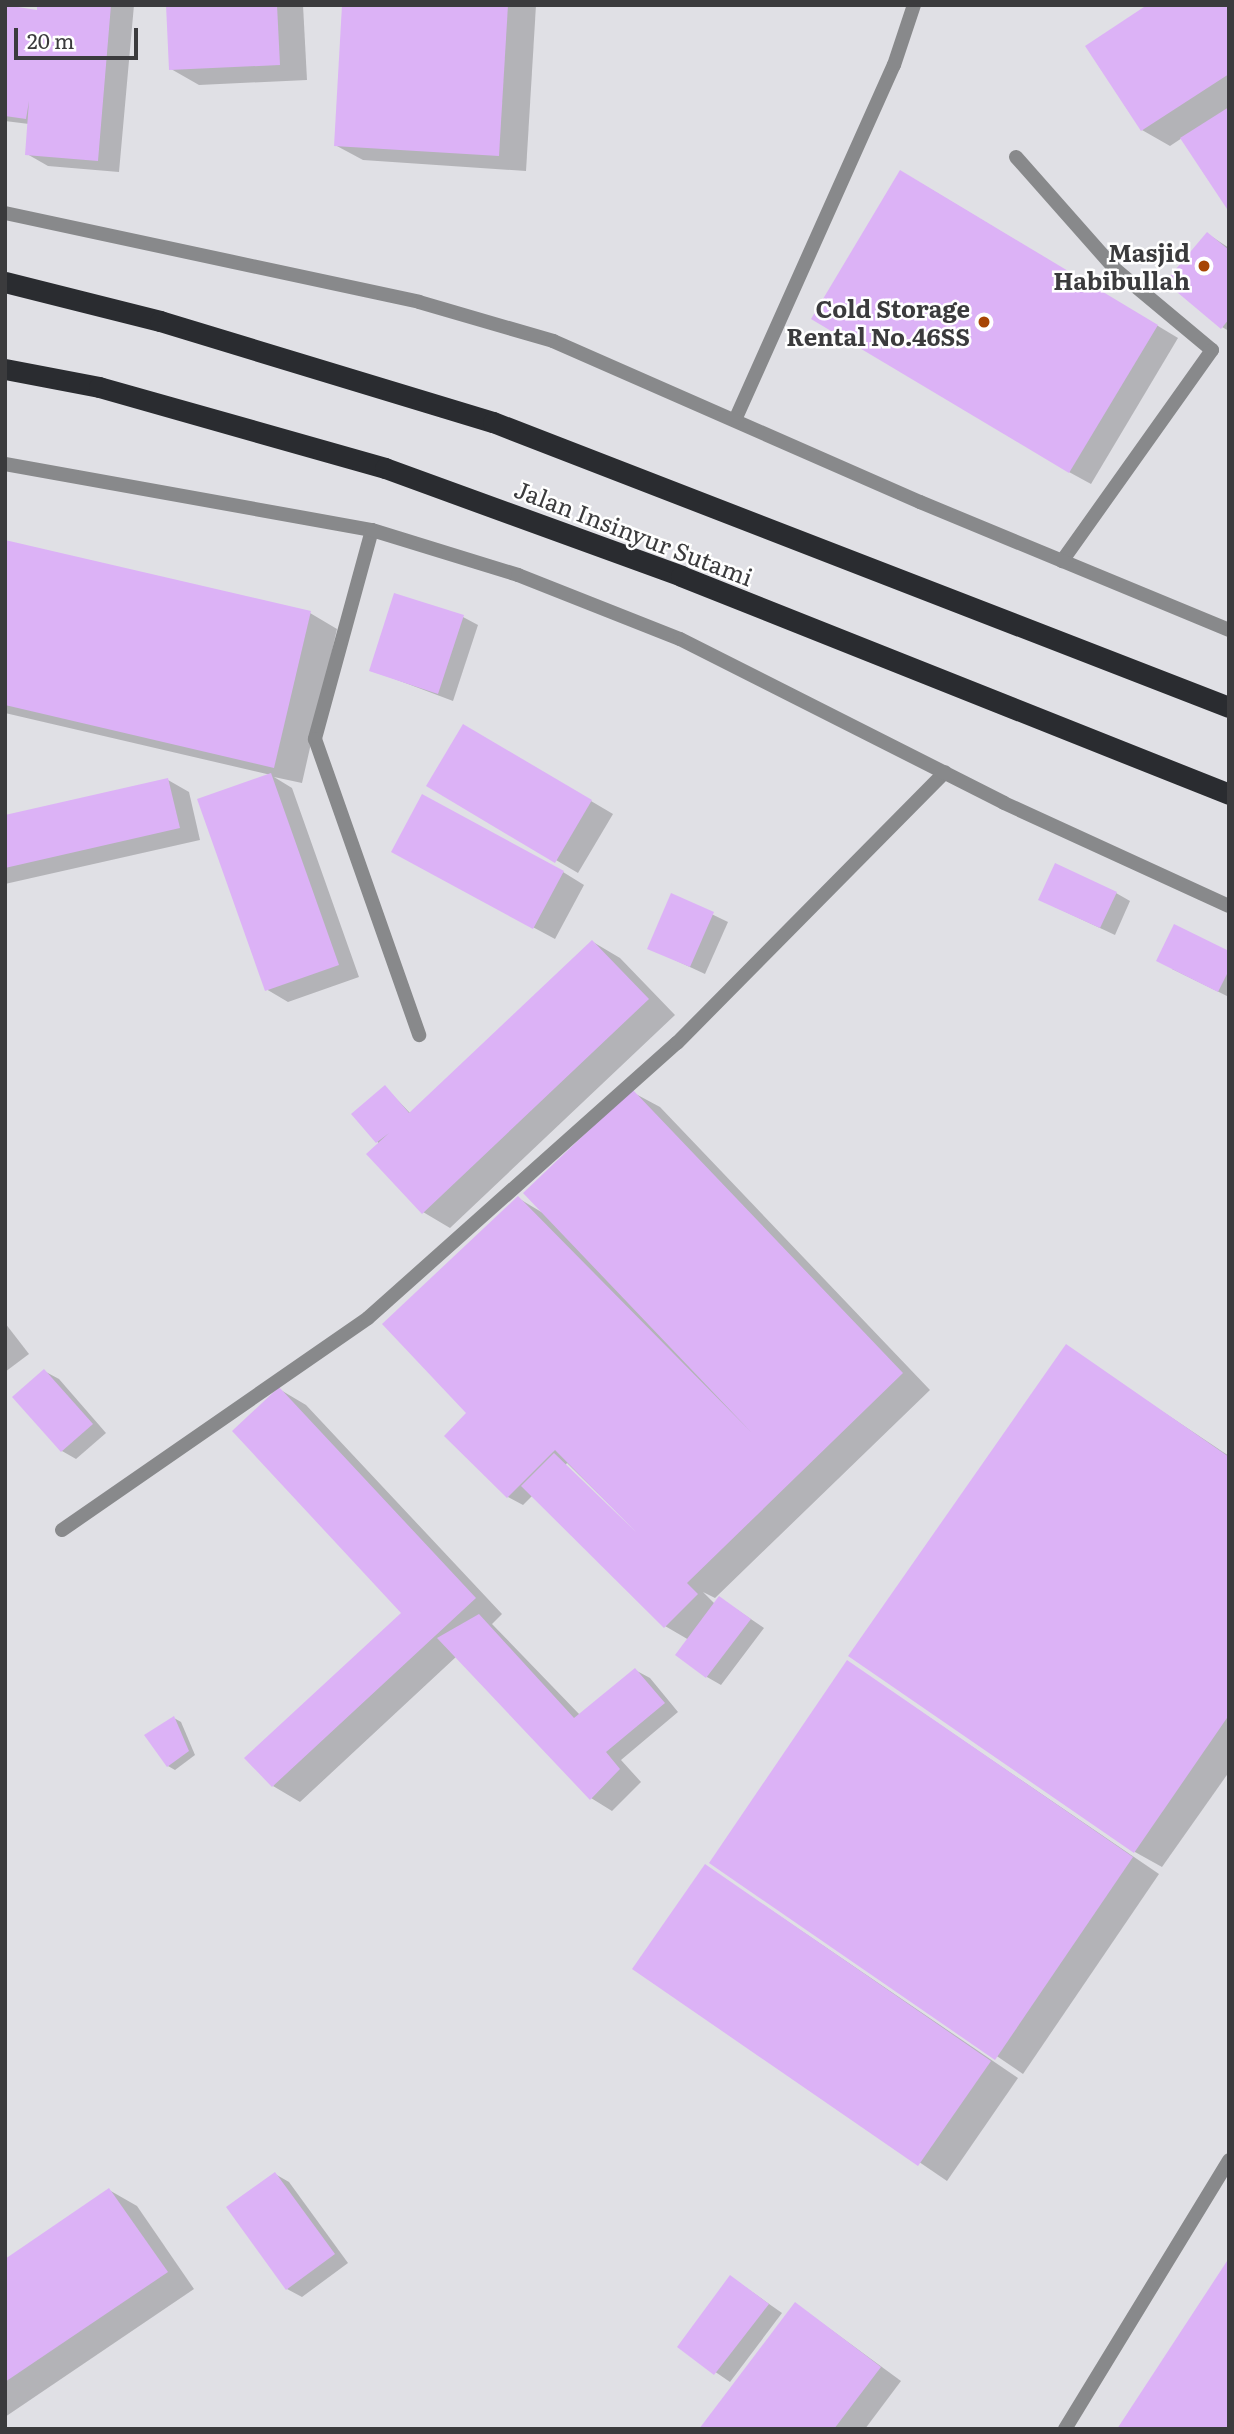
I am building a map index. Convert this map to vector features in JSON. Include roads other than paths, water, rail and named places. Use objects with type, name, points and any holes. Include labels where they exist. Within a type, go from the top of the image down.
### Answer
[{"type":"highway","points":[[5,282],[160,321],[494,422],[1229,707]]},
{"type":"highway","name":"Jalan Insinyur Sutami","points":[[5,369],[99,387],[385,468],[681,576],[1229,794]]},
{"type":"street","points":[[735,419],[894,65],[914,5]]},
{"type":"street","points":[[1016,157],[1116,270],[1212,350],[1062,561]]},
{"type":"street","points":[[5,213],[419,302],[553,341],[1062,561],[1229,630]]},
{"type":"street","points":[[5,464],[372,530],[518,575],[680,639],[945,772],[1229,906]]},
{"type":"street","points":[[372,530],[315,739],[419,1035]]},
{"type":"street","points":[[62,1530],[368,1318],[677,1043],[945,772]]},
{"type":"street","points":[[1065,2429],[1229,2160]]},
{"type":"place","name":"Masjid Habibullah","points":[[1204,266]]},
{"type":"place","name":"Cold Storage Rental No.46SS","points":[[984,322]]}]
